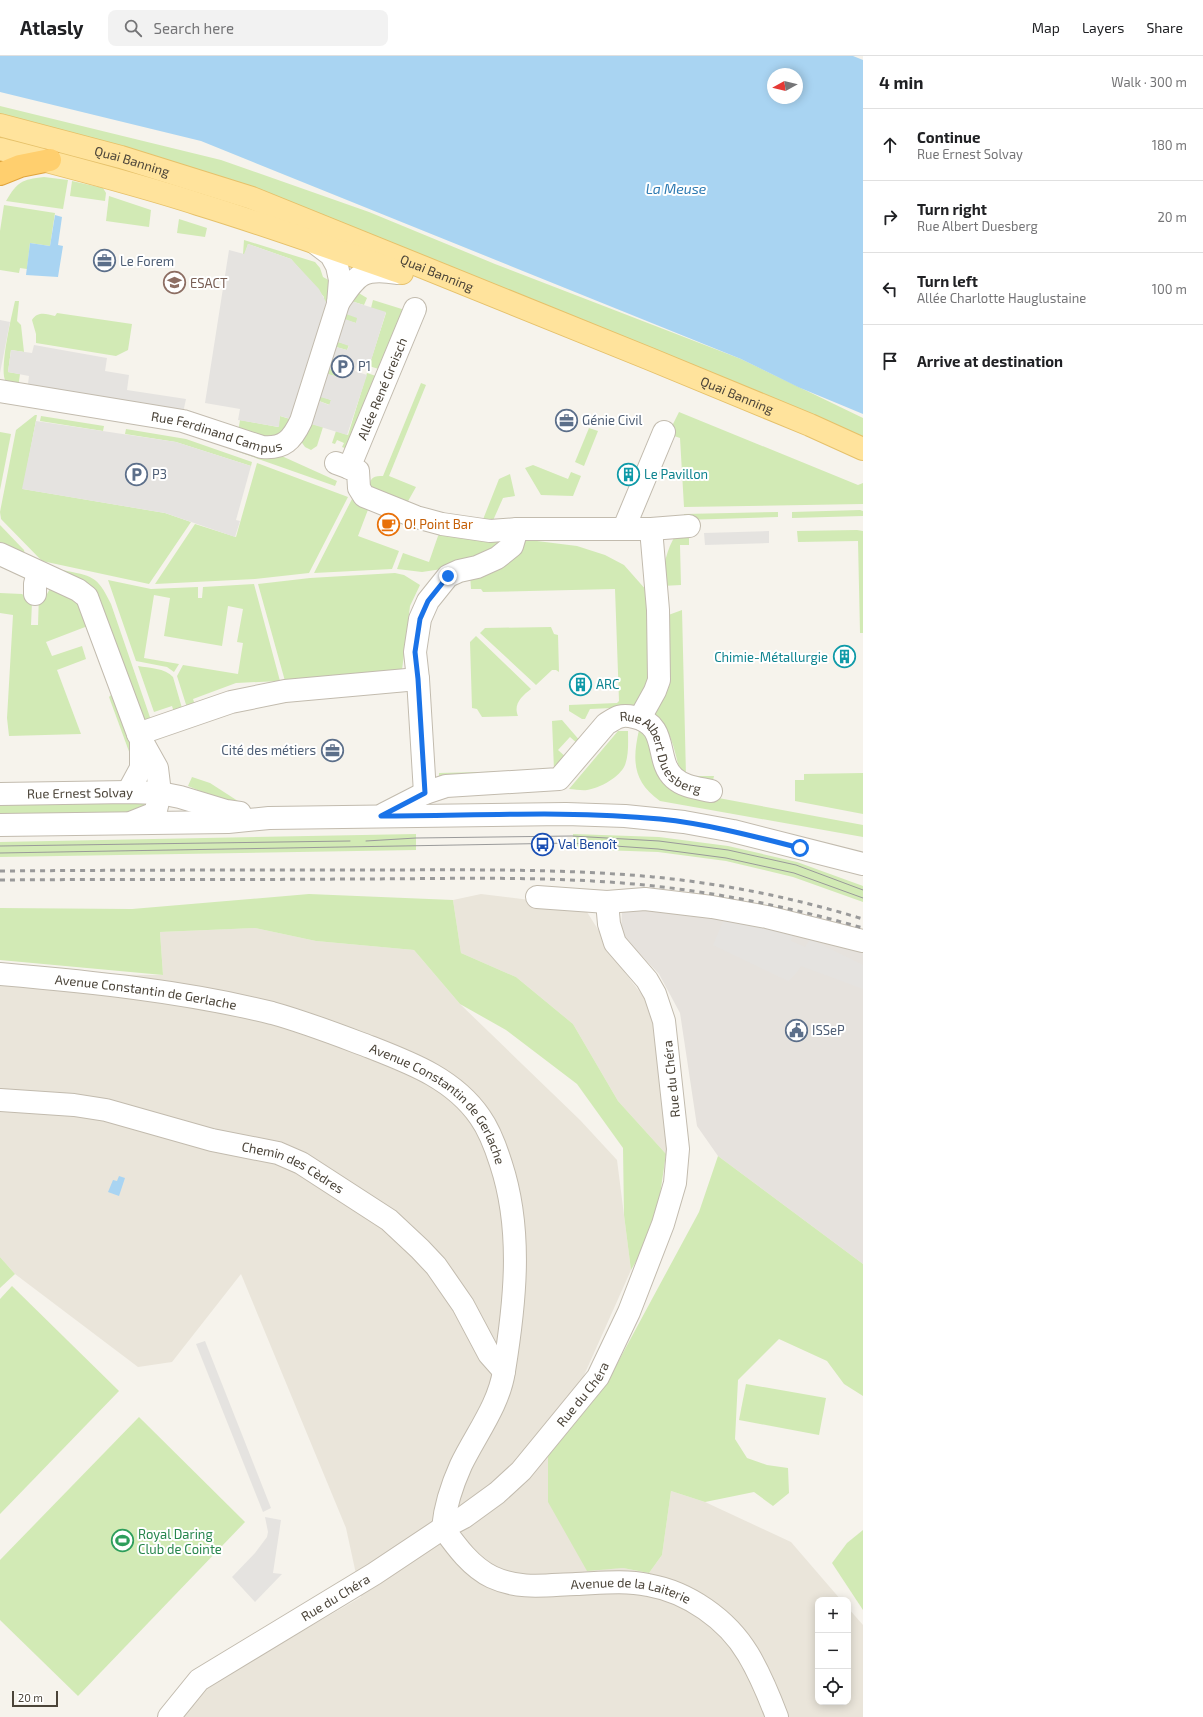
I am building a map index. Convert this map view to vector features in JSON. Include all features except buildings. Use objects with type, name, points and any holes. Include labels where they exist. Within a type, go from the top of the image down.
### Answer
[{"type":"highway","points":[[0,174],[20,166],[50,160]]},
{"type":"main road","name":"Quai Banning","points":[[0,125],[120,157],[252,198],[643,356],[810,425],[863,449]]},
{"type":"main road","name":"Quai Banning","points":[[0,149],[50,160],[198,204],[314,242],[404,274],[771,422],[863,465]]},
{"type":"street","points":[[314,242],[324,248],[331,255],[337,266],[340,280],[338,304]]},
{"type":"street","points":[[338,304],[357,277],[369,272],[381,270],[404,274]]},
{"type":"street","name":"Rue Ferdinand Campus","points":[[0,391],[183,421],[262,447],[276,447],[289,440],[301,421],[338,304]]},
{"type":"street","name":"Allée René Greisch","points":[[414,309],[342,466],[358,471],[360,488],[364,496],[416,516],[442,524],[516,534]]},
{"type":"street","points":[[624,528],[664,432]]},
{"type":"street","points":[[425,793],[415,652],[420,619],[428,601],[448,576],[459,571],[477,567],[497,558],[512,546],[516,534],[624,528],[651,529],[686,518]]},
{"type":"street","points":[[640,718],[655,691],[659,680],[658,610],[651,529]]},
{"type":"street","points":[[0,554],[78,590],[87,598],[140,738],[157,768],[160,793]]},
{"type":"street","points":[[140,738],[231,702],[299,689],[418,679]]},
{"type":"street","name":"Rue Albert Duesberg","points":[[381,816],[425,793],[446,786],[559,779],[606,724],[616,717],[625,714],[640,718],[652,726],[658,737],[667,770],[673,777],[683,784],[711,791]]},
{"type":"street","points":[[128,792],[141,768],[140,738]]},
{"type":"street","name":"Rue Ernest Solvay","points":[[128,824],[153,814],[158,807],[160,793]]},
{"type":"street","name":"Rue Ernest Solvay","points":[[0,794],[160,793],[180,797],[226,811],[269,818]]},
{"type":"street","name":"Rue Ernest Solvay","points":[[0,825],[228,822],[269,818],[573,814],[661,819],[733,831],[863,864]]},
{"type":"street","points":[[537,897],[607,902],[646,899],[712,907],[789,922],[863,941]]},
{"type":"street","name":"Rue du Chéra","points":[[169,1717],[200,1680],[374,1574],[443,1528],[464,1517],[486,1501],[521,1471],[598,1377],[629,1312],[670,1202],[675,1183],[678,1149],[664,1021],[655,994],[647,980],[615,943],[609,924],[607,902]]},
{"type":"street","name":"Avenue Constantin de Gerlache","points":[[0,974],[94,982],[200,998],[272,1014],[315,1026],[424,1070],[451,1087],[480,1116],[489,1133],[508,1186],[515,1236],[515,1268],[504,1371],[501,1385],[496,1400],[458,1473],[447,1501],[443,1528]]},
{"type":"street","name":"Chemin des Cèdres","points":[[0,1100],[106,1110],[212,1140],[278,1153],[301,1163],[389,1220],[420,1249],[436,1266],[462,1305],[489,1354],[504,1371]]},
{"type":"street","name":"Avenue de la Laiterie","points":[[443,1528],[458,1548],[475,1564],[491,1576],[513,1584],[548,1587],[578,1584],[633,1583],[664,1589],[694,1602],[727,1626],[748,1653],[759,1673],[777,1717]]},
{"type":"shaded area","points":[[248,244],[291,259],[319,289],[326,302],[326,307],[291,419],[280,416],[279,427],[238,420],[240,409],[205,403],[229,250],[244,254]]},
{"type":"shaded area","name":"P1","points":[[351,301],[386,312],[370,364],[358,360],[355,371],[367,375],[347,435],[311,424],[319,401],[329,405],[331,400],[320,397],[328,374],[338,377],[339,372],[329,369],[336,347],[347,350],[349,346],[338,342],[345,319],[356,323],[357,318],[346,314]]},
{"type":"shaded area","points":[[0,320],[10,322],[0,373]]},
{"type":"shaded area","points":[[34,345],[107,358],[105,371],[129,375],[127,390],[186,399],[183,413],[28,384],[29,376],[8,372],[11,350],[32,353]]},
{"type":"shaded area","name":"P3","points":[[36,421],[176,442],[251,466],[236,520],[240,521],[235,537],[165,513],[22,489]]},
{"type":"shaded area","points":[[769,531],[769,543],[705,545],[704,533]]},
{"type":"shaded area","points":[[481,894],[538,901],[587,912],[626,974],[659,1017],[673,1147],[666,1154],[618,1101],[573,1024],[516,977],[461,953],[453,900]]},
{"type":"shaded area","points":[[660,909],[794,930],[863,952],[863,1264],[718,1156],[697,1126],[680,1013],[659,974],[621,934],[622,910]]},
{"type":"shaded area","points":[[726,915],[794,930],[791,941],[805,947],[810,939],[863,965],[863,989],[801,966],[788,981],[713,945]]},
{"type":"shaded area","points":[[255,928],[316,941],[414,950],[460,1004],[580,1120],[617,1160],[631,1270],[548,1456],[587,1570],[623,1568],[649,1573],[662,1555],[671,1491],[705,1502],[791,1542],[838,1597],[815,1597],[815,1705],[851,1705],[851,1611],[863,1625],[863,1717],[183,1717],[198,1692],[361,1597],[346,1528],[241,1274],[172,1362],[138,1367],[15,1274],[0,1257],[0,974],[163,975],[160,932]]},
{"type":"shaded area","points":[[205,1341],[271,1508],[263,1512],[196,1344]]},
{"type":"shaded area","points":[[265,1517],[281,1520],[273,1573],[282,1574],[255,1602],[232,1577],[255,1553],[267,1537],[268,1532]]},
{"type":"green space","points":[[0,106],[221,160],[369,212],[495,264],[741,359],[863,418],[863,442],[0,119]]},
{"type":"green space","points":[[44,177],[68,180],[63,209],[6,201],[17,185],[30,179]]},
{"type":"green space","points":[[72,181],[103,188],[106,193],[105,201],[70,196]]},
{"type":"green space","points":[[109,196],[151,210],[149,227],[106,221]]},
{"type":"green space","points":[[4,205],[55,213],[50,246],[30,243],[27,269],[20,268],[19,273],[0,270],[0,231]]},
{"type":"green space","points":[[179,219],[207,228],[205,237],[177,233]]},
{"type":"green space","points":[[244,240],[315,262],[320,268],[323,277],[332,282],[335,287],[294,419],[278,439],[238,432],[240,420],[278,427],[280,416],[290,419],[324,297],[291,259],[248,244],[245,254],[243,254]]},
{"type":"green space","points":[[352,289],[367,298],[364,305],[351,301],[358,318],[356,323],[345,320],[338,342],[349,345],[347,350],[336,347],[340,372],[338,377],[327,374],[320,396],[331,400],[330,405],[319,401],[312,424],[323,427],[317,446],[311,450],[305,447],[300,440]]},
{"type":"green space","points":[[373,300],[405,310],[382,370],[369,366],[386,313],[371,308]]},
{"type":"green space","points":[[15,301],[19,301],[17,321],[21,325],[24,352],[11,350],[8,372],[20,374],[18,388],[6,382],[4,373],[7,342]]},
{"type":"green space","points":[[57,313],[132,324],[128,350],[116,356],[36,343],[36,334],[32,320],[34,317],[40,314],[55,316]]},
{"type":"green space","points":[[367,373],[379,377],[350,450],[342,447],[344,443],[337,440],[335,444],[332,443],[336,431],[348,435]]},
{"type":"green space","points":[[421,383],[426,385],[389,476],[416,487],[407,503],[370,487],[370,481],[377,476],[383,476]]},
{"type":"green space","points":[[679,412],[858,485],[863,483],[863,504],[684,507],[680,438],[668,434]]},
{"type":"green space","points":[[37,415],[23,489],[165,513],[191,522],[149,584],[42,561],[1,519],[0,512],[16,430]]},
{"type":"green space","points":[[41,416],[104,426],[103,431],[40,421]]},
{"type":"green space","points":[[589,428],[598,431],[584,466],[575,462]]},
{"type":"green space","points":[[126,429],[186,439],[252,462],[251,466],[176,442],[125,434]]},
{"type":"green space","points":[[0,432],[11,434],[0,490]]},
{"type":"green space","points":[[235,445],[275,453],[337,481],[335,486],[233,450]]},
{"type":"green space","points":[[257,463],[348,497],[309,573],[255,579],[155,584],[195,524],[236,537]]},
{"type":"green space","points":[[533,465],[568,479],[571,472],[581,476],[573,496],[541,495],[525,468]]},
{"type":"green space","points":[[510,474],[515,496],[503,498],[491,525],[482,522],[499,479]]},
{"type":"green space","points":[[352,499],[369,507],[358,536],[399,551],[392,569],[314,573]]},
{"type":"green space","points":[[863,511],[863,516],[792,518],[792,512]]},
{"type":"green space","points":[[778,512],[778,517],[684,520],[684,514]]},
{"type":"green space","points":[[0,525],[24,550],[25,555],[0,549]]},
{"type":"green space","points":[[797,531],[863,531],[863,633],[860,633],[858,541],[798,542]]},
{"type":"green space","points":[[441,532],[509,538],[495,553],[442,569],[422,572],[397,569],[403,553],[429,562],[438,536]]},
{"type":"green space","points":[[689,533],[689,545],[680,545],[681,585],[662,586],[666,559],[673,540],[676,535]]},
{"type":"green space","points":[[521,539],[577,546],[605,555],[624,565],[647,591],[655,677],[635,707],[590,709],[585,719],[582,719],[569,711],[569,705],[617,703],[619,701],[615,589],[483,592],[481,589],[471,589],[470,574]]},
{"type":"green space","points":[[62,570],[92,578],[102,587],[111,604],[153,726],[142,730],[100,612],[54,573]]},
{"type":"green space","points":[[395,573],[404,575],[420,585],[410,606],[402,670],[285,681],[258,584],[310,578]]},
{"type":"green space","points":[[108,580],[151,589],[198,587],[198,598],[202,598],[203,587],[254,584],[280,681],[236,683],[193,699],[197,711],[189,714],[177,676],[183,665],[238,674],[243,643],[237,642],[243,609],[228,606],[222,646],[164,636],[170,598],[154,595],[144,658],[179,664],[174,672],[167,667],[136,661]]},
{"type":"green space","points":[[53,583],[74,593],[93,624],[46,642],[52,656],[82,646],[86,659],[57,670],[81,734],[9,736],[7,718],[13,615],[0,613],[0,593],[22,594],[32,602],[31,625],[38,625],[39,594],[47,594]]},
{"type":"green space","points":[[682,610],[686,776],[714,776],[712,785],[681,776],[675,750],[669,733],[665,726],[653,713],[663,617]]},
{"type":"green space","points":[[551,627],[554,634],[558,635],[559,672],[552,670],[536,685],[480,633],[485,628]]},
{"type":"green space","points":[[476,636],[531,689],[519,701],[517,708],[518,716],[482,717],[477,709],[472,708],[470,642]]},
{"type":"green space","points":[[138,666],[161,670],[173,677],[184,715],[176,718],[172,706],[154,712]]},
{"type":"green space","points":[[111,695],[117,698],[136,755],[131,757],[109,697]]},
{"type":"green space","points":[[562,720],[581,742],[578,744],[570,737],[558,750],[567,758],[557,770],[439,778],[439,773],[554,770],[552,721]]},
{"type":"green space","points":[[639,730],[644,730],[681,791],[863,825],[863,837],[660,801],[644,786],[637,770],[635,761]]},
{"type":"green space","points":[[618,731],[628,731],[627,757],[625,765],[619,774],[609,781],[592,789],[569,789]]},
{"type":"green space","points":[[863,773],[863,814],[795,801],[795,780],[804,780],[804,774]]},
{"type":"green space","points":[[192,777],[210,783],[241,803],[238,807],[188,786]]},
{"type":"green space","points":[[0,798],[148,802],[141,812],[0,815]]},
{"type":"green space","points":[[416,834],[416,850],[0,857],[0,842]]},
{"type":"green space","points":[[573,834],[659,837],[728,846],[797,862],[863,886],[863,902],[793,877],[726,861],[658,852],[572,849]]},
{"type":"green space","points":[[309,894],[453,900],[461,953],[516,977],[573,1024],[618,1101],[666,1154],[655,1229],[631,1270],[624,1215],[623,1148],[577,1084],[506,1030],[460,1004],[414,950],[316,941],[255,928],[160,932],[163,975],[0,960],[0,908],[132,909]]},
{"type":"green space","points":[[718,1156],[863,1264],[863,1396],[844,1384],[827,1361],[779,1339],[738,1380],[735,1439],[747,1458],[767,1465],[788,1468],[789,1493],[773,1506],[754,1492],[705,1502],[671,1491],[662,1555],[649,1573],[623,1568],[587,1571],[548,1502],[548,1456],[604,1388],[699,1212]]},
{"type":"green space","points":[[0,1257],[15,1274],[0,1288]]},
{"type":"green space","points":[[12,1286],[119,1391],[0,1514],[0,1299]]},
{"type":"green space","points":[[746,1384],[826,1398],[819,1435],[739,1420]]},
{"type":"green space","name":"Royal Daring Club de Cointe","points":[[139,1417],[245,1522],[78,1696],[0,1620],[0,1560]]},
{"type":"green space","points":[[863,1530],[863,1610],[832,1563],[847,1543]]},
{"type":"water","name":"La Meuse","points":[[0,56],[853,56],[863,60],[863,414],[798,387],[741,359],[201,141],[0,92]]},
{"type":"water","points":[[55,215],[62,217],[58,245],[63,246],[58,277],[26,275],[30,243],[50,246]]},
{"type":"water","points":[[119,1176],[125,1178],[119,1196],[108,1192],[113,1180],[117,1181]]},
{"type":"tram line","points":[[366,841],[416,838],[572,836],[659,841],[728,850],[796,865],[863,890]]},
{"type":"tram line","points":[[0,846],[350,841]]},
{"type":"tram line","points":[[0,853],[572,843],[658,849],[726,858],[794,873],[863,898]]},
{"type":"railway","points":[[0,871],[471,870],[618,874],[681,880],[733,888],[786,898],[863,919]]},
{"type":"railway","points":[[0,880],[463,878],[578,880],[654,886],[707,893],[785,908],[863,928]]},
{"type":"place","name":"Le Forem","points":[[104,261]]},
{"type":"place","name":"ESACT","points":[[175,283]]},
{"type":"place","name":"P1","points":[[343,366]]},
{"type":"place","name":"Génie Civil","points":[[567,420]]},
{"type":"place","name":"P3","points":[[137,474]]},
{"type":"place","name":"Le Pavillon","points":[[628,474]]},
{"type":"place","name":"O! Point Bar","points":[[388,524]]},
{"type":"place","name":"Chimie-Métallurgie","points":[[844,657]]},
{"type":"place","name":"ARC","points":[[580,684]]},
{"type":"place","name":"Cité des métiers","points":[[332,750]]},
{"type":"place","name":"Val Benoît","points":[[543,844]]},
{"type":"place","name":"ISSeP","points":[[797,1030]]},
{"type":"place","name":"Royal Daring Club de Cointe","points":[[122,1541]]},
{"type":"route","points":[[448,576],[428,601],[420,619],[415,652],[425,793],[381,816],[590,814],[625,816],[684,822],[733,831],[800,848]]}]
